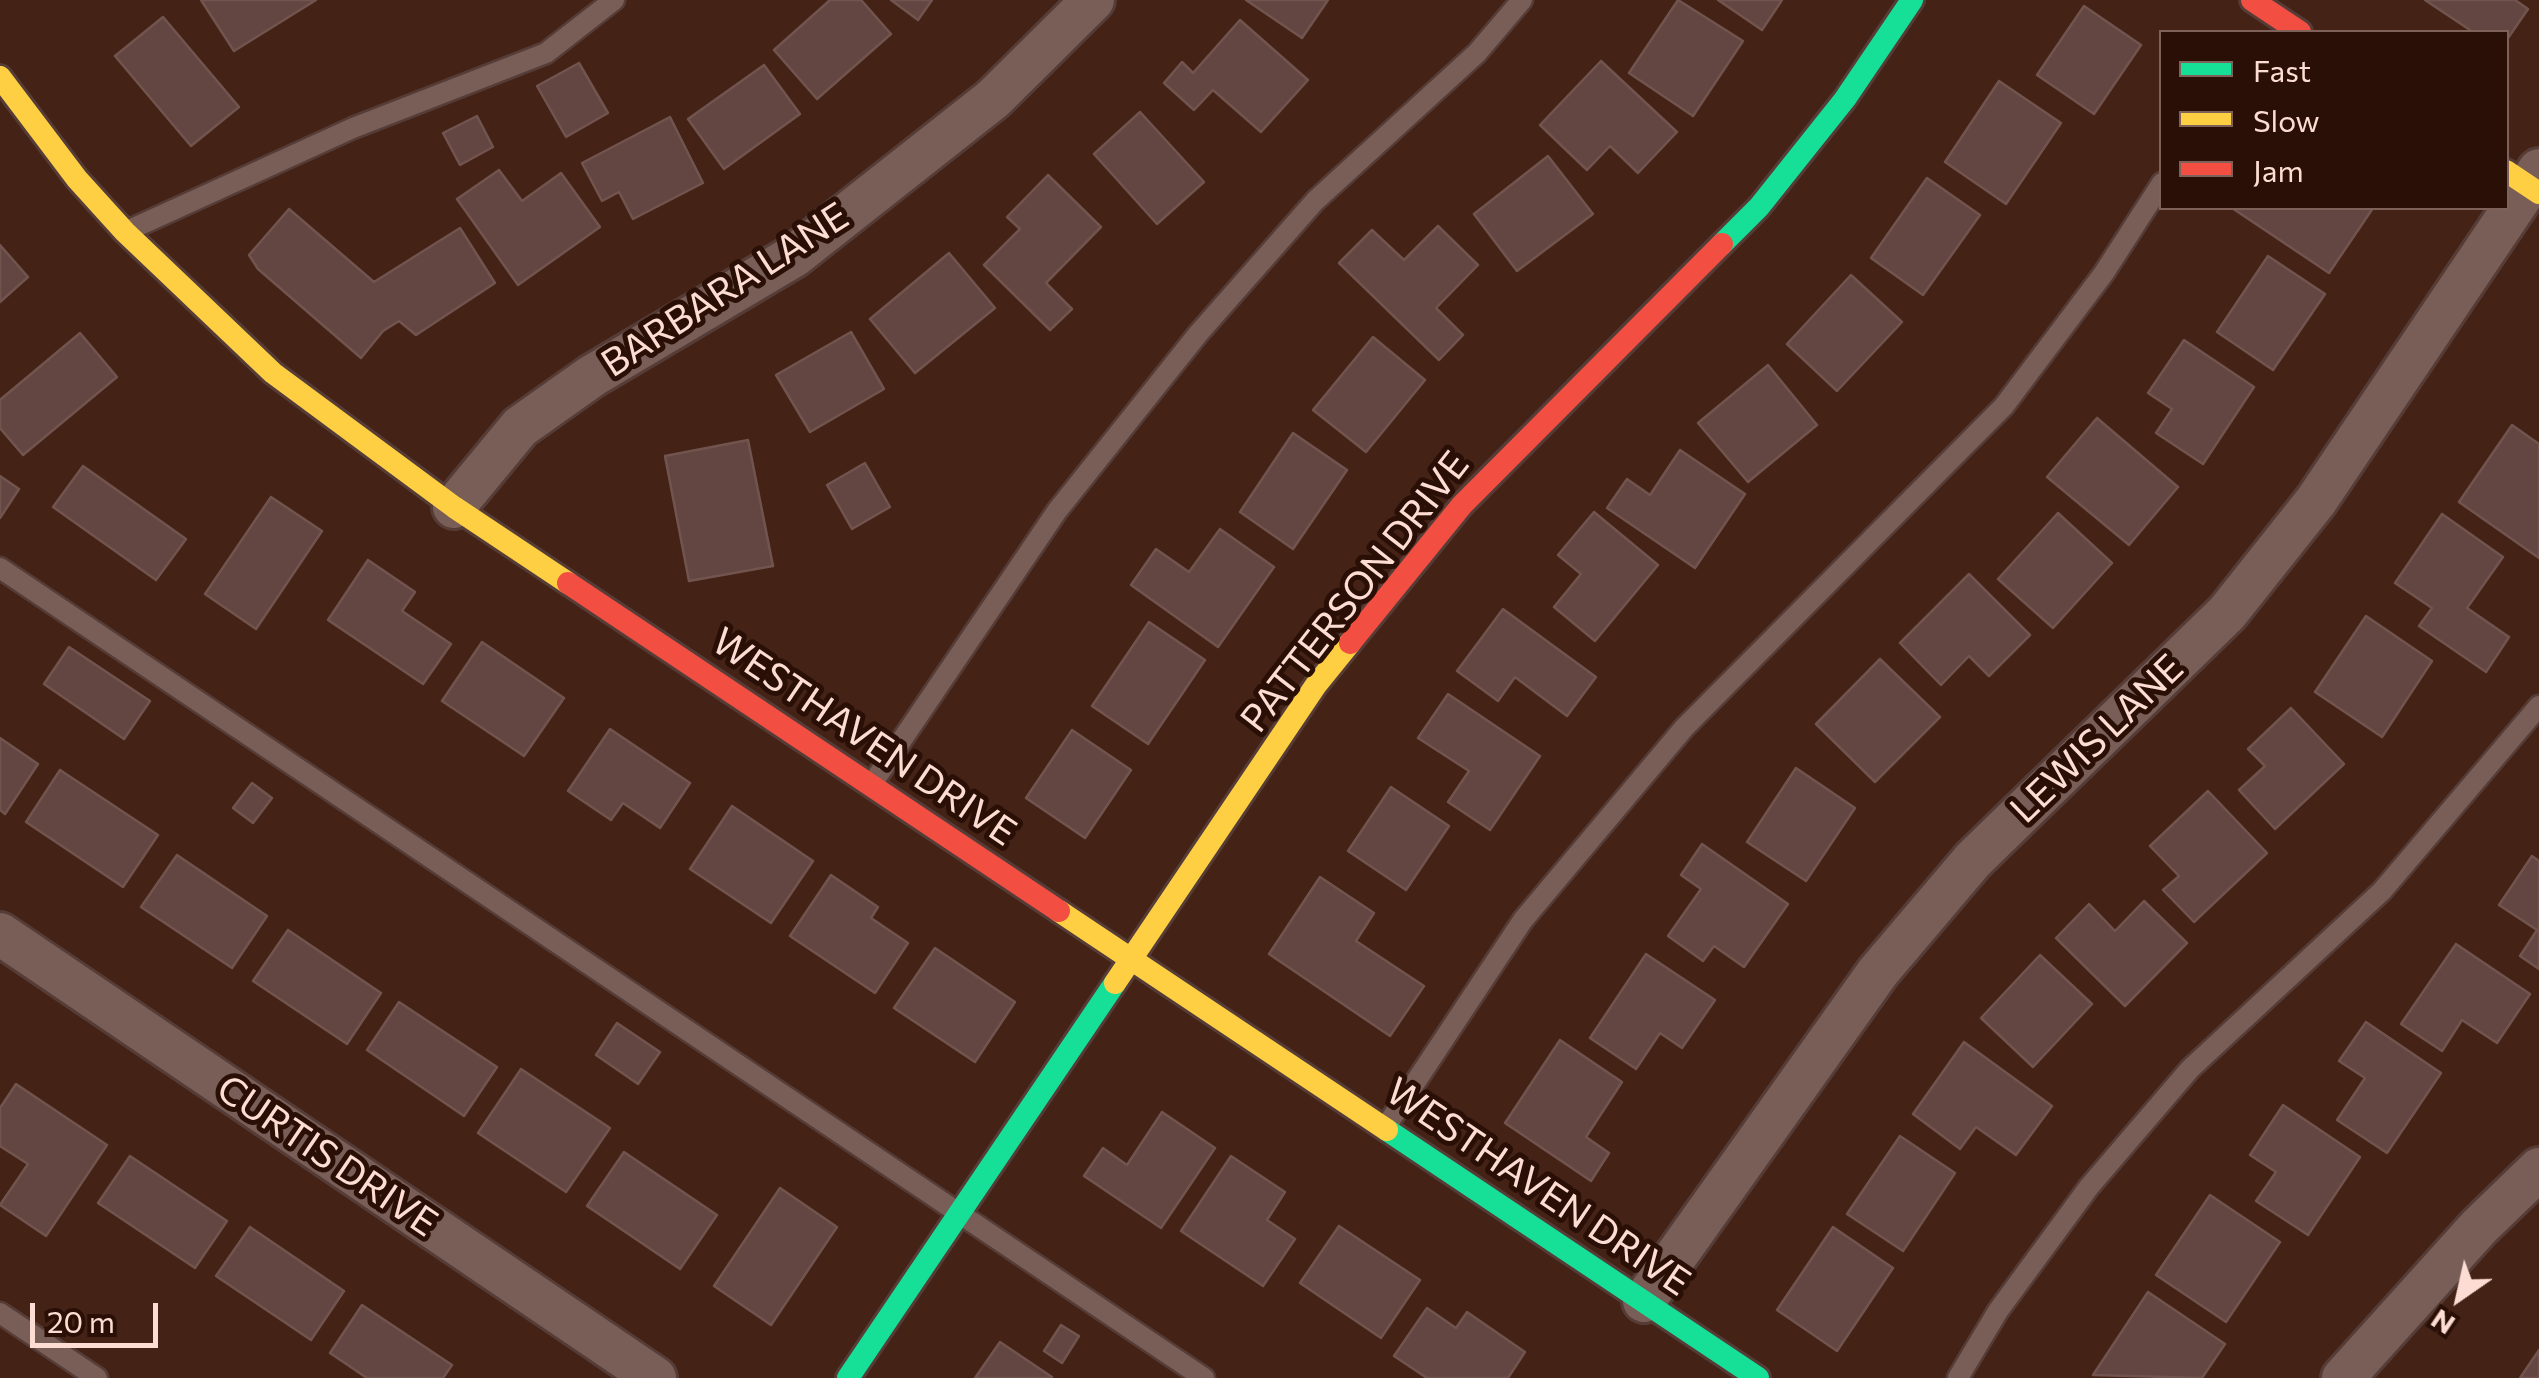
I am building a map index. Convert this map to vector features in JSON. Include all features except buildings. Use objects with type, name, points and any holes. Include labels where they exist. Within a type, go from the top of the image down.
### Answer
[{"type":"street","name":"BARBARA LANE","points":[[454,506],[520,427],[592,376],[794,256],[993,99],[1092,0]]},
{"type":"street","name":"PATTERSON DRIVE","points":[[848,1378],[1316,685],[1450,520],[1759,207],[1846,100],[1912,0]]},
{"type":"street","points":[[2261,15],[2295,30]]},
{"type":"street","name":"WESTHAVEN DRIVE","points":[[0,76],[77,179],[125,232],[170,280],[273,373],[454,506],[1758,1378]]},
{"type":"street","name":"LEWIS LANE","points":[[2509,209],[2528,180]]},
{"type":"street","name":"LEWIS LANE","points":[[1644,1301],[1805,1069],[1878,972],[1961,874],[2227,613],[2316,501],[2508,210]]},
{"type":"street","name":"CURTIS DRIVE","points":[[0,934],[655,1378]]},
{"type":"street","points":[[2344,1378],[2479,1226],[2539,1169]]},
{"type":"lane","points":[[125,232],[353,128],[546,52],[614,0]]},
{"type":"lane","points":[[872,784],[1057,510],[1198,334],[1315,201],[1477,53],[1522,0]]},
{"type":"lane","points":[[1386,1127],[1523,920],[1684,728],[2004,406],[2104,273],[2159,189]]},
{"type":"lane","points":[[0,568],[1204,1378]]},
{"type":"lane","points":[[1958,1378],[1998,1311],[2089,1186],[2190,1069],[2382,891],[2539,706]]},
{"type":"lane","points":[[0,1313],[97,1378]]},
{"type":"traffic: fast","points":[[1722,244],[1759,207],[1845,99],[1912,0]]},
{"type":"traffic: fast","points":[[848,1378],[1115,983]]},
{"type":"traffic: fast","points":[[1387,1130],[1758,1378]]},
{"type":"traffic: slow","points":[[0,77],[77,179],[125,232],[273,373],[454,507],[568,583]]},
{"type":"traffic: slow","points":[[2509,173],[2539,193]]},
{"type":"traffic: slow","points":[[1115,983],[1316,685],[1350,643]]},
{"type":"traffic: slow","points":[[1059,911],[1387,1130]]},
{"type":"traffic: jam","points":[[2252,0],[2297,30]]},
{"type":"traffic: jam","points":[[1350,643],[1462,505],[1722,244]]},
{"type":"traffic: jam","points":[[568,583],[1059,911]]}]
